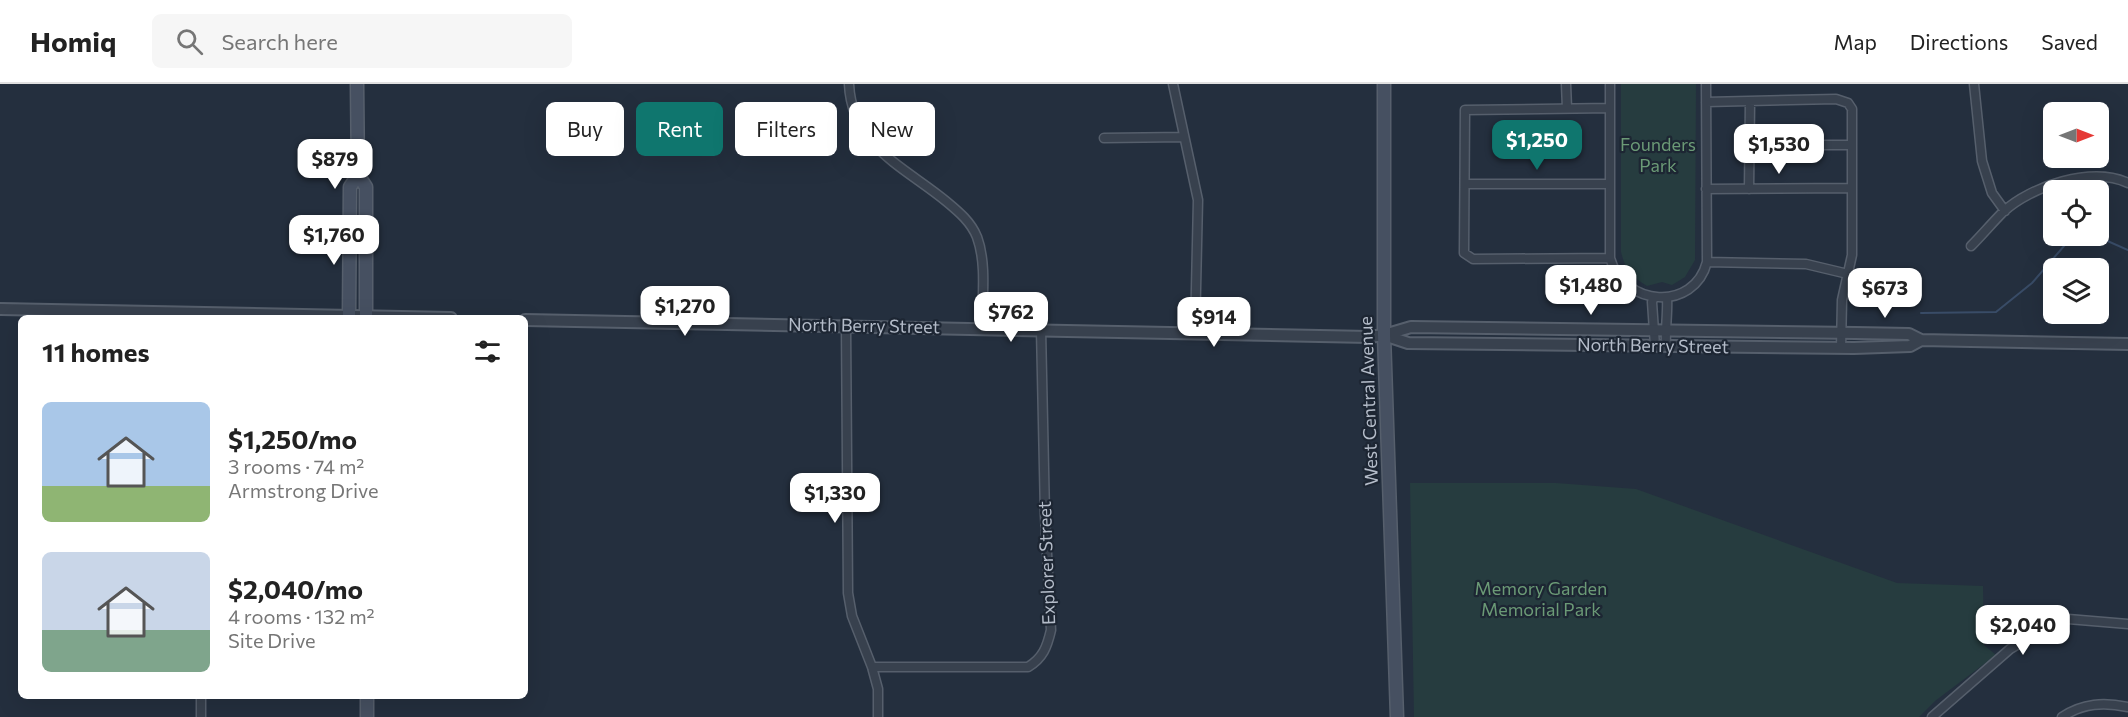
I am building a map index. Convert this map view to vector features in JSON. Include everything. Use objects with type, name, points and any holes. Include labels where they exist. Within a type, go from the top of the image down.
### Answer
[{"type":"main road","points":[[357,84],[358,175],[366,188],[366,315]]},
{"type":"main road","name":"West Central Avenue","points":[[1384,84],[1384,335],[1397,717]]},
{"type":"main road","points":[[349,315],[350,188],[358,175]]},
{"type":"main road","points":[[367,699],[367,717]]},
{"type":"street","points":[[849,84],[850,100],[867,137],[883,153],[964,217],[977,237],[982,265],[982,328]]},
{"type":"street","points":[[1173,84],[1198,200],[1195,333]]},
{"type":"street","points":[[1566,84],[1567,108]]},
{"type":"street","points":[[1610,84],[1610,258],[1615,271],[1627,286],[1641,295],[1654,297],[1676,295],[1691,287],[1701,275],[1707,262],[1706,84]]},
{"type":"street","points":[[1974,84],[1982,161],[1992,193],[2005,211]]},
{"type":"street","points":[[1706,102],[1836,99],[1848,103],[1852,109],[1852,255],[1842,300],[1840,348]]},
{"type":"street","points":[[1749,189],[1750,102]]},
{"type":"street","points":[[1610,108],[1465,110],[1464,253],[1473,259],[1610,258]]},
{"type":"street","points":[[1104,138],[1184,137]]},
{"type":"street","points":[[1749,145],[1852,145]]},
{"type":"street","points":[[1971,246],[2005,211],[2042,189],[2085,176],[2118,178],[2128,183]]},
{"type":"street","points":[[1465,184],[1610,184]]},
{"type":"street","points":[[1706,189],[1852,188]]},
{"type":"street","points":[[1707,262],[1806,264],[1848,274]]},
{"type":"street","points":[[1654,297],[1652,302],[1660,346]]},
{"type":"street","points":[[1659,331],[1668,311],[1667,297]]},
{"type":"street","points":[[0,309],[191,315]]},
{"type":"street","name":"North Berry Street","points":[[528,320],[1369,337],[1408,327],[1909,334],[1921,340],[2128,344]]},
{"type":"street","points":[[846,326],[848,593],[852,616],[878,689],[878,717]]},
{"type":"street","name":"Explorer Street","points":[[872,667],[1028,667],[1040,659],[1051,630],[1041,330]]},
{"type":"street","name":"North Berry Street","points":[[1384,335],[1408,343],[1840,348],[1910,346],[1921,340]]},
{"type":"street","points":[[1932,717],[2010,649],[2039,632],[2068,619],[2128,624]]},
{"type":"street","points":[[201,699],[201,717]]},
{"type":"street","points":[[2062,717],[2075,708],[2110,703],[2128,707]]},
{"type":"green space","name":"Founders Park","points":[[1621,84],[1696,84],[1695,260],[1685,277],[1672,285],[1662,282],[1647,286],[1642,283],[1627,268],[1621,252]]},
{"type":"green space","name":"Memory Garden Memorial Park","points":[[1410,483],[1556,483],[1636,489],[1897,583],[1983,586],[1984,645],[1996,655],[1935,701],[1919,717],[1414,717]]},
{"type":"waterway","points":[[1921,313],[1996,312],[2032,283],[2071,238],[2103,239],[2128,250]]}]
